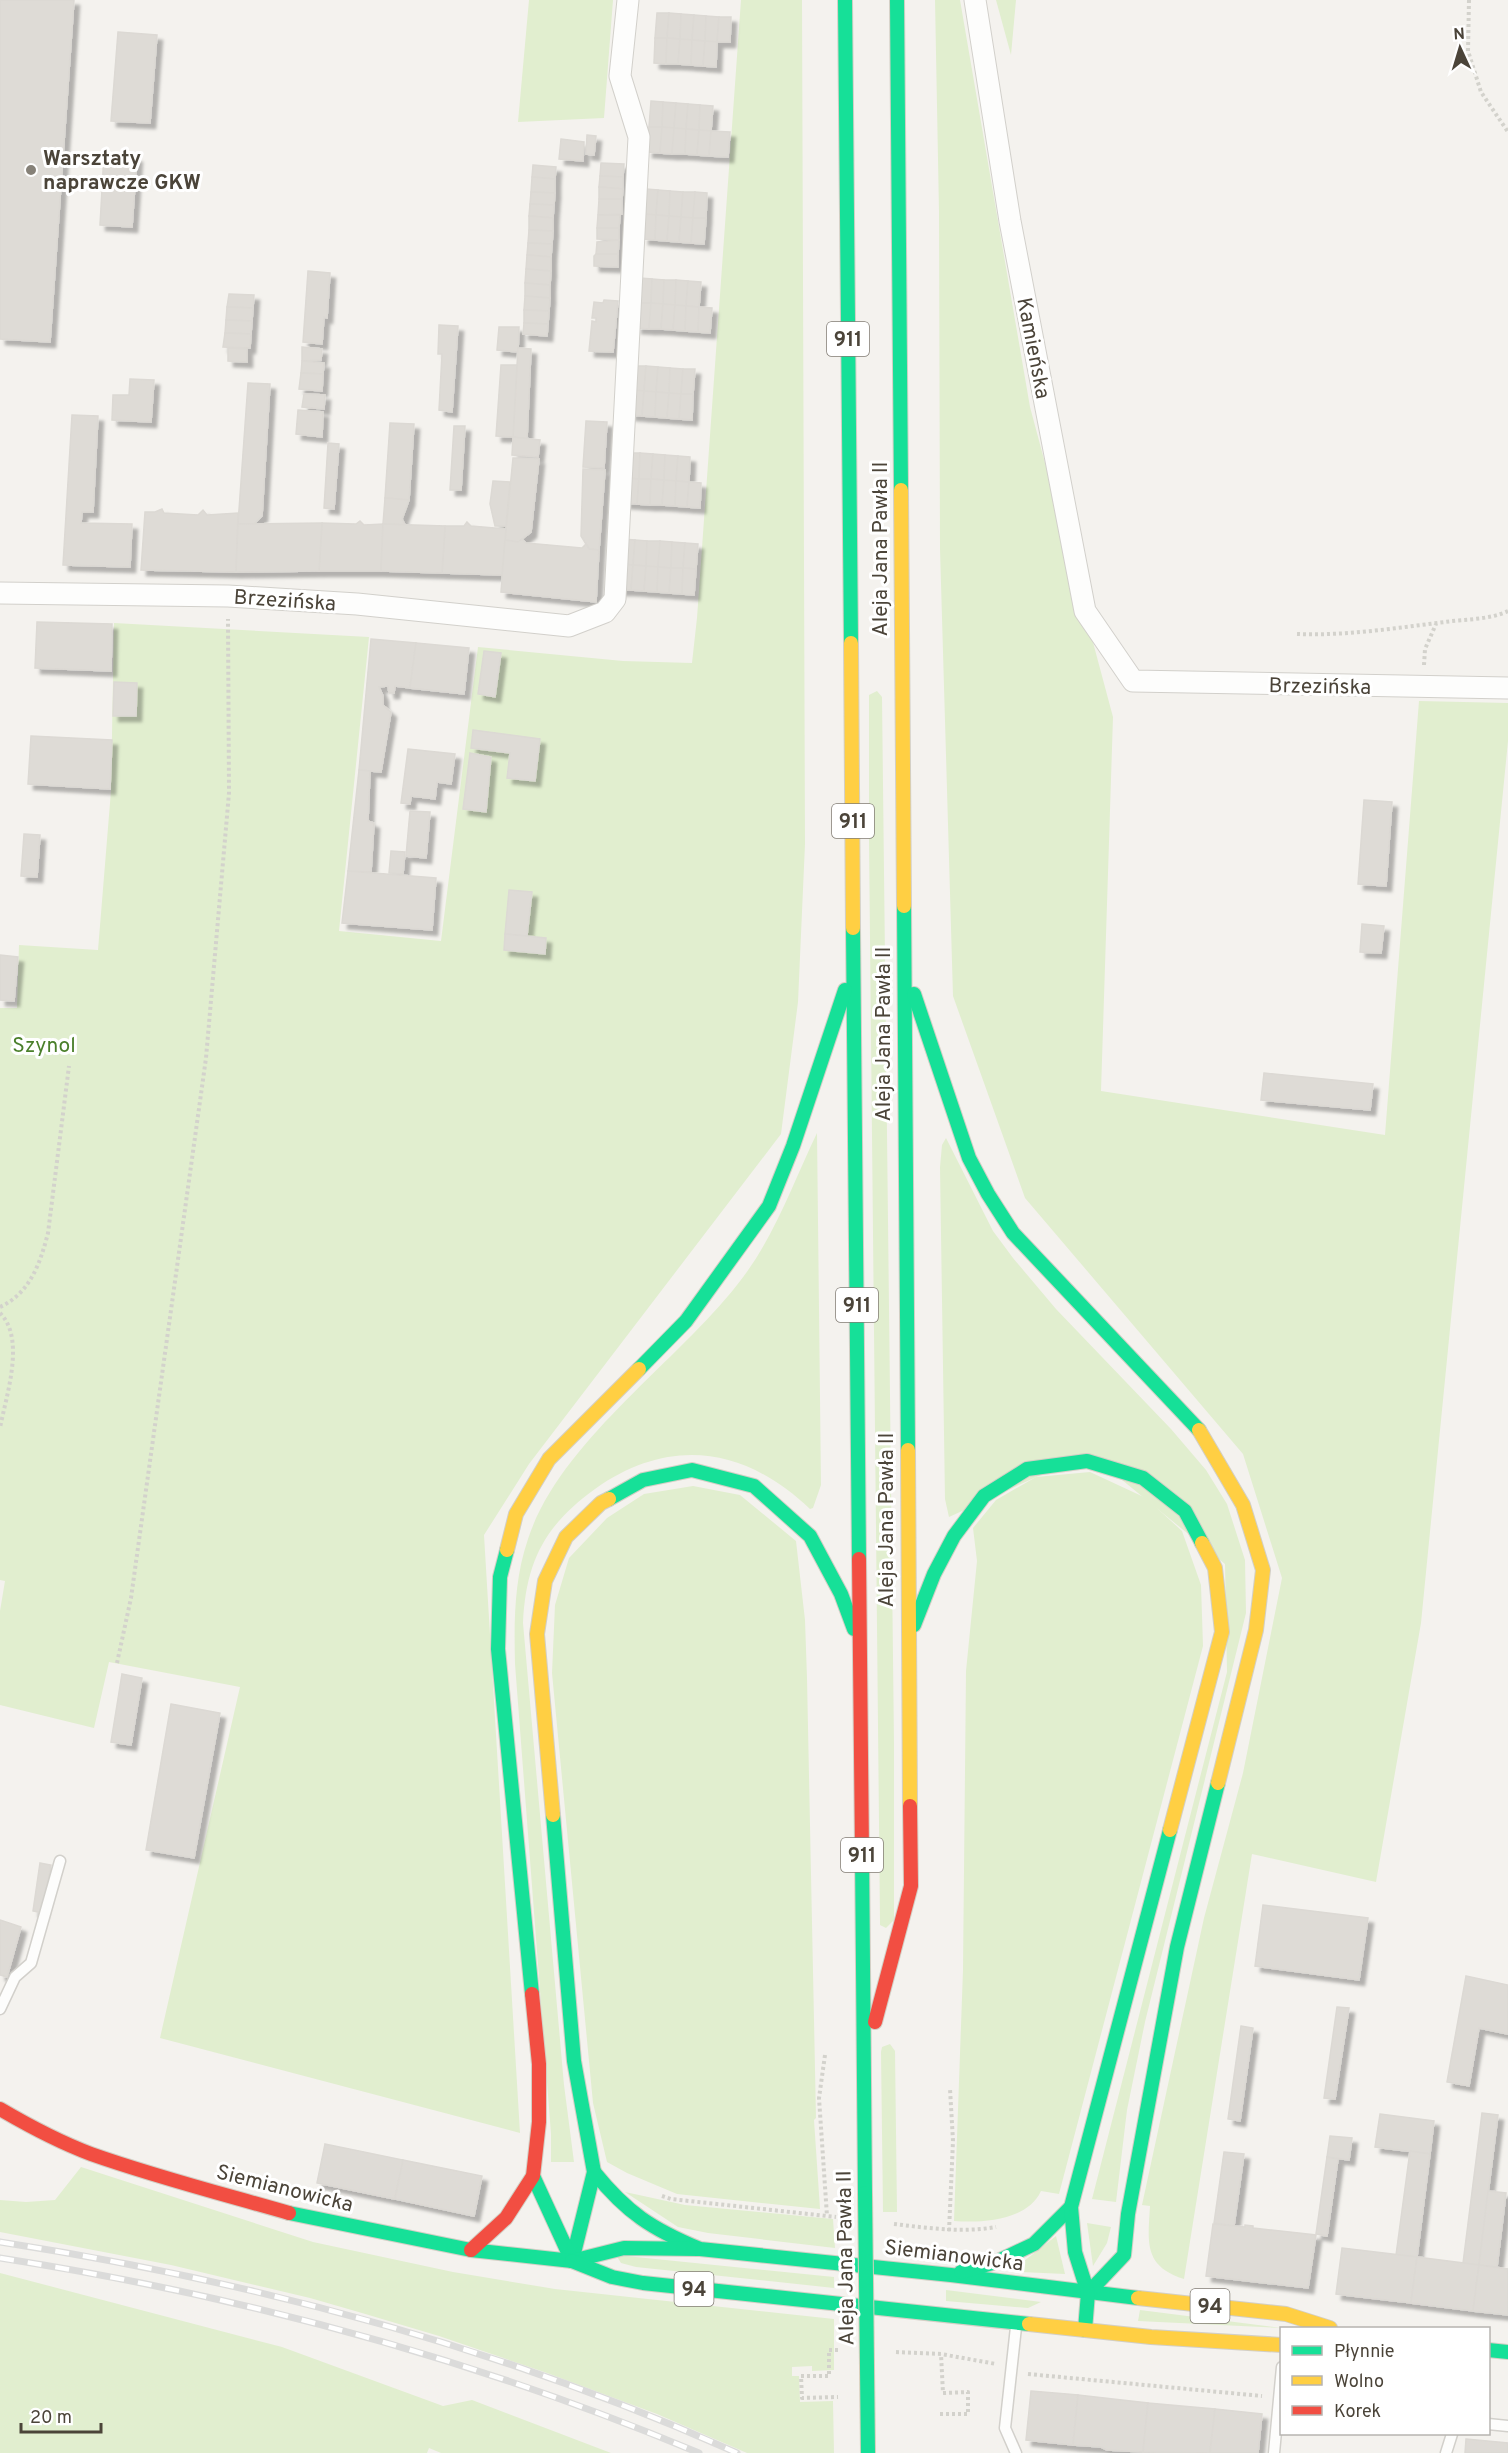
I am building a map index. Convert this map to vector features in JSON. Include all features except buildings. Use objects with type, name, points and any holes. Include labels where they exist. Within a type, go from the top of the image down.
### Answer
[{"type":"main road","name":"Aleja Jana Pawła II","points":[[845,0],[868,2453]]},
{"type":"main road","name":"Aleja Jana Pawła II","points":[[864,2063],[911,1886],[897,0]]},
{"type":"main road","points":[[904,961],[936,1064],[969,1158],[988,1194],[1013,1233],[1200,1432],[1244,1505],[1263,1570],[1256,1630],[1177,1947],[1128,2214],[1124,2255],[1088,2293]]},
{"type":"main road","points":[[471,2250],[506,2218],[533,2176],[538,2122],[539,2064],[498,1649],[500,1577],[516,1514],[549,1459],[686,1321],[769,1206],[794,1146],[854,963]]},
{"type":"main road","points":[[908,1644],[934,1574],[954,1536],[984,1496],[1027,1469],[1087,1461],[1143,1478],[1185,1511],[1215,1568],[1222,1632],[1071,2207],[1075,2252],[1088,2293],[1085,2330]]},
{"type":"main road","points":[[572,2261],[594,2172],[574,2061],[537,1634],[545,1581],[566,1537],[601,1503],[643,1480],[692,1470],[754,1486],[810,1536],[841,1594],[860,1647]]},
{"type":"main road","name":"Siemianowicka","points":[[0,2109],[41,2132],[151,2174],[312,2219],[471,2250],[572,2261],[612,2277],[643,2283],[1151,2337],[1280,2345]]},
{"type":"main road","points":[[594,2172],[618,2202],[636,2217],[664,2235],[700,2249]]},
{"type":"main road","points":[[533,2176],[572,2261]]},
{"type":"main road","points":[[951,2275],[996,2262],[1034,2244],[1071,2207]]},
{"type":"main road","name":"Siemianowicka","points":[[572,2261],[624,2248],[700,2249],[951,2275],[1088,2293],[1286,2314],[1327,2327]]},
{"type":"main road","points":[[1490,2350],[1508,2352]]},
{"type":"street","name":"Brzezińska","points":[[0,592],[228,596],[357,604],[569,626],[605,612],[615,599],[639,137],[620,76],[628,0]]},
{"type":"street","name":"Kamieńska","points":[[975,0],[1010,221],[1084,611],[1133,681]]},
{"type":"street","name":"Brzezińska","points":[[1133,681],[1508,688]]},
{"type":"lane","points":[[0,2009],[15,1977],[31,1963],[60,1861]]},
{"type":"lane","points":[[1016,2323],[1005,2428],[1016,2453]]},
{"type":"lane","points":[[1274,2453],[1280,2382]]},
{"type":"lane","points":[[1490,2424],[1508,2426]]},
{"type":"lane","points":[[1446,2453],[1451,2435]]},
{"type":"path","points":[[1469,0],[1468,51],[1481,92],[1508,132]]},
{"type":"path","points":[[117,1663],[131,1598],[206,1058],[229,793],[228,596]]},
{"type":"path","points":[[1297,634],[1324,635],[1436,623],[1498,615],[1508,611]]},
{"type":"path","points":[[217,620],[239,621]]},
{"type":"path","points":[[1423,688],[1425,649],[1436,623]]},
{"type":"path","points":[[0,1307],[14,1300],[29,1283],[41,1260],[48,1233],[69,1066]]},
{"type":"path","points":[[0,1313],[8,1321],[14,1351],[0,1428]]},
{"type":"path","points":[[825,2055],[819,2098],[827,2216]]},
{"type":"path","points":[[949,2231],[953,2141],[950,2089]]},
{"type":"path","points":[[654,2193],[671,2199],[837,2217]]},
{"type":"path","points":[[889,2224],[949,2231],[970,2231],[1000,2226]]},
{"type":"path","points":[[840,2350],[829,2350],[829,2376],[801,2376],[802,2398],[842,2397]]},
{"type":"path","points":[[885,2352],[941,2354],[1011,2366],[1024,2374],[1279,2398]]},
{"type":"path","points":[[940,2414],[968,2414],[968,2392],[943,2393],[941,2354]]},
{"type":"green space","points":[[529,0],[613,0],[604,118],[518,122]]},
{"type":"green space","name":"Szynol","points":[[741,0],[802,0],[805,844],[798,1002],[781,1134],[529,1464],[484,1535],[520,2133],[160,2038],[240,1687],[109,1662],[94,1728],[0,1705],[0,1611],[5,1581],[0,1580],[0,1008],[17,1008],[19,945],[98,950],[111,791],[114,623],[369,637],[339,931],[441,941],[478,647],[623,661],[692,663]]},
{"type":"green space","points":[[935,0],[960,0],[1030,407],[1113,717],[1101,1091],[1385,1135],[1419,701],[1508,703],[1508,741],[1421,1623],[1376,1882],[1252,1854],[1184,2279],[1171,2274],[1155,2260],[1149,2241],[1150,2206],[1142,2205],[1204,1918],[1243,1773],[1282,1578],[1243,1454],[1025,1198],[953,996],[940,549],[939,212]]},
{"type":"green space","points":[[996,0],[1016,0],[1011,55]]},
{"type":"green space","points":[[877,691],[882,697],[894,1744],[894,1920],[886,1928],[880,1925],[869,840],[869,695]]},
{"type":"green space","points":[[817,1133],[821,1485],[813,1508],[810,1509],[785,1488],[760,1472],[733,1461],[706,1456],[679,1456],[651,1461],[623,1472],[595,1489],[563,1516],[541,1546],[528,1581],[523,1623],[564,2085],[574,2162],[551,2162],[551,2134],[515,1664],[516,1601],[523,1554],[544,1504],[565,1470],[621,1406],[711,1315],[750,1267],[782,1211]]},
{"type":"green space","points":[[946,1138],[993,1231],[1013,1258],[1056,1309],[1171,1429],[1206,1470],[1227,1504],[1245,1560],[1246,1613],[1145,2022],[1127,2110],[1116,2202],[1092,2199],[1227,1672],[1225,1564],[1089,1453],[949,1517],[945,1499],[940,1167],[942,1145]]},
{"type":"green space","points":[[1090,1472],[1146,1498],[1182,1531],[1201,1585],[1203,1646],[1059,2194],[1041,2191],[1025,2209],[1003,2218],[954,2221],[963,1970],[966,1671],[977,1561],[973,1528],[996,1500],[1036,1477]]},
{"type":"green space","points":[[693,1486],[740,1495],[796,1541],[805,1620],[816,2118],[814,2120],[820,2209],[677,2194],[627,2173],[607,2162],[593,2103],[552,1673],[555,1605],[569,1558],[607,1518],[644,1494]]},
{"type":"green space","points":[[890,2044],[895,2051],[897,2212],[883,2212],[881,2052],[882,2047]]},
{"type":"green space","points":[[81,2167],[313,2242],[453,2272],[555,2289],[834,2319],[834,2370],[812,2371],[812,2366],[792,2367],[792,2376],[799,2376],[800,2402],[833,2401],[834,2453],[747,2453],[657,2414],[547,2373],[439,2336],[362,2313],[310,2298],[171,2265],[0,2232],[0,2200],[26,2202],[55,2200]]},
{"type":"green space","points":[[625,2192],[685,2205],[833,2219],[835,2248],[708,2233],[678,2227]]},
{"type":"green space","points":[[1087,2223],[1111,2227],[1107,2243],[1093,2266]]},
{"type":"green space","points":[[1056,2236],[1065,2274],[1021,2272],[1019,2265]]},
{"type":"green space","points":[[616,2255],[834,2277],[834,2288],[636,2267],[621,2263]]},
{"type":"green space","points":[[0,2273],[282,2347],[443,2406],[472,2400],[611,2453],[441,2453],[429,2448],[427,2453],[0,2453]]},
{"type":"green space","points":[[946,2290],[1041,2302],[1028,2308],[946,2301]]},
{"type":"green space","points":[[1140,2310],[1280,2328],[1138,2321]]},
{"type":"railway","points":[[0,2242],[189,2277],[283,2298],[376,2323],[468,2350],[559,2381],[649,2415],[737,2453]]},
{"type":"railway","points":[[0,2258],[179,2291],[356,2334],[529,2388],[699,2453]]},
{"type":"traffic: fast","points":[[845,0],[851,643]]},
{"type":"traffic: fast","points":[[897,0],[901,490]]},
{"type":"traffic: fast","points":[[904,906],[908,1450]]},
{"type":"traffic: fast","points":[[853,928],[859,1559]]},
{"type":"traffic: fast","points":[[639,1369],[686,1321],[769,1206],[793,1146],[845,990]]},
{"type":"traffic: fast","points":[[914,994],[969,1158],[988,1194],[1013,1233],[1199,1430]]},
{"type":"traffic: fast","points":[[914,1625],[934,1574],[954,1536],[984,1496],[1027,1469],[1087,1461],[1143,1478],[1185,1511],[1202,1543]]},
{"type":"traffic: fast","points":[[609,1499],[643,1480],[692,1470],[754,1486],[810,1536],[841,1594],[854,1629]]},
{"type":"traffic: fast","points":[[507,1550],[500,1577],[498,1649],[532,1994]]},
{"type":"traffic: fast","points":[[1088,2293],[1124,2255],[1128,2214],[1177,1947],[1218,1783]]},
{"type":"traffic: fast","points":[[553,1815],[574,2061],[594,2172],[572,2261]]},
{"type":"traffic: fast","points":[[1085,2330],[1088,2293],[1075,2252],[1071,2207],[1170,1830]]},
{"type":"traffic: fast","points":[[862,1853],[865,2193]]},
{"type":"traffic: fast","points":[[594,2172],[618,2199],[641,2218],[654,2227],[700,2249],[951,2275],[1138,2298]]},
{"type":"traffic: fast","points":[[533,2176],[572,2261]]},
{"type":"traffic: fast","points":[[865,2193],[868,2453]]},
{"type":"traffic: fast","points":[[961,2272],[996,2262],[1034,2244],[1071,2207]]},
{"type":"traffic: fast","points":[[289,2213],[471,2250],[572,2261],[624,2248],[698,2249]]},
{"type":"traffic: fast","points":[[572,2261],[612,2277],[643,2283],[1029,2324]]},
{"type":"traffic: fast","points":[[1490,2350],[1508,2352]]},
{"type":"traffic: slow","points":[[901,490],[904,906]]},
{"type":"traffic: slow","points":[[851,643],[853,928]]},
{"type":"traffic: slow","points":[[507,1550],[516,1514],[549,1459],[639,1369]]},
{"type":"traffic: slow","points":[[1199,1430],[1243,1505],[1263,1570],[1256,1630],[1218,1783]]},
{"type":"traffic: slow","points":[[908,1450],[910,1806]]},
{"type":"traffic: slow","points":[[553,1815],[537,1634],[545,1581],[566,1537],[601,1503],[609,1499]]},
{"type":"traffic: slow","points":[[1170,1830],[1222,1632],[1215,1568],[1202,1543]]},
{"type":"traffic: slow","points":[[1138,2298],[1286,2314],[1327,2327]]},
{"type":"traffic: slow","points":[[1029,2324],[1151,2337],[1280,2345]]},
{"type":"traffic: jam","points":[[859,1559],[862,1853]]},
{"type":"traffic: jam","points":[[875,2022],[911,1886],[910,1806]]},
{"type":"traffic: jam","points":[[471,2250],[506,2218],[533,2176],[539,2122],[539,2064],[532,1994]]},
{"type":"traffic: jam","points":[[0,2109],[44,2133],[91,2154],[165,2178],[289,2213]]},
{"type":"place","name":"Warsztaty naprawcze GKW","points":[[31,170]]}]
